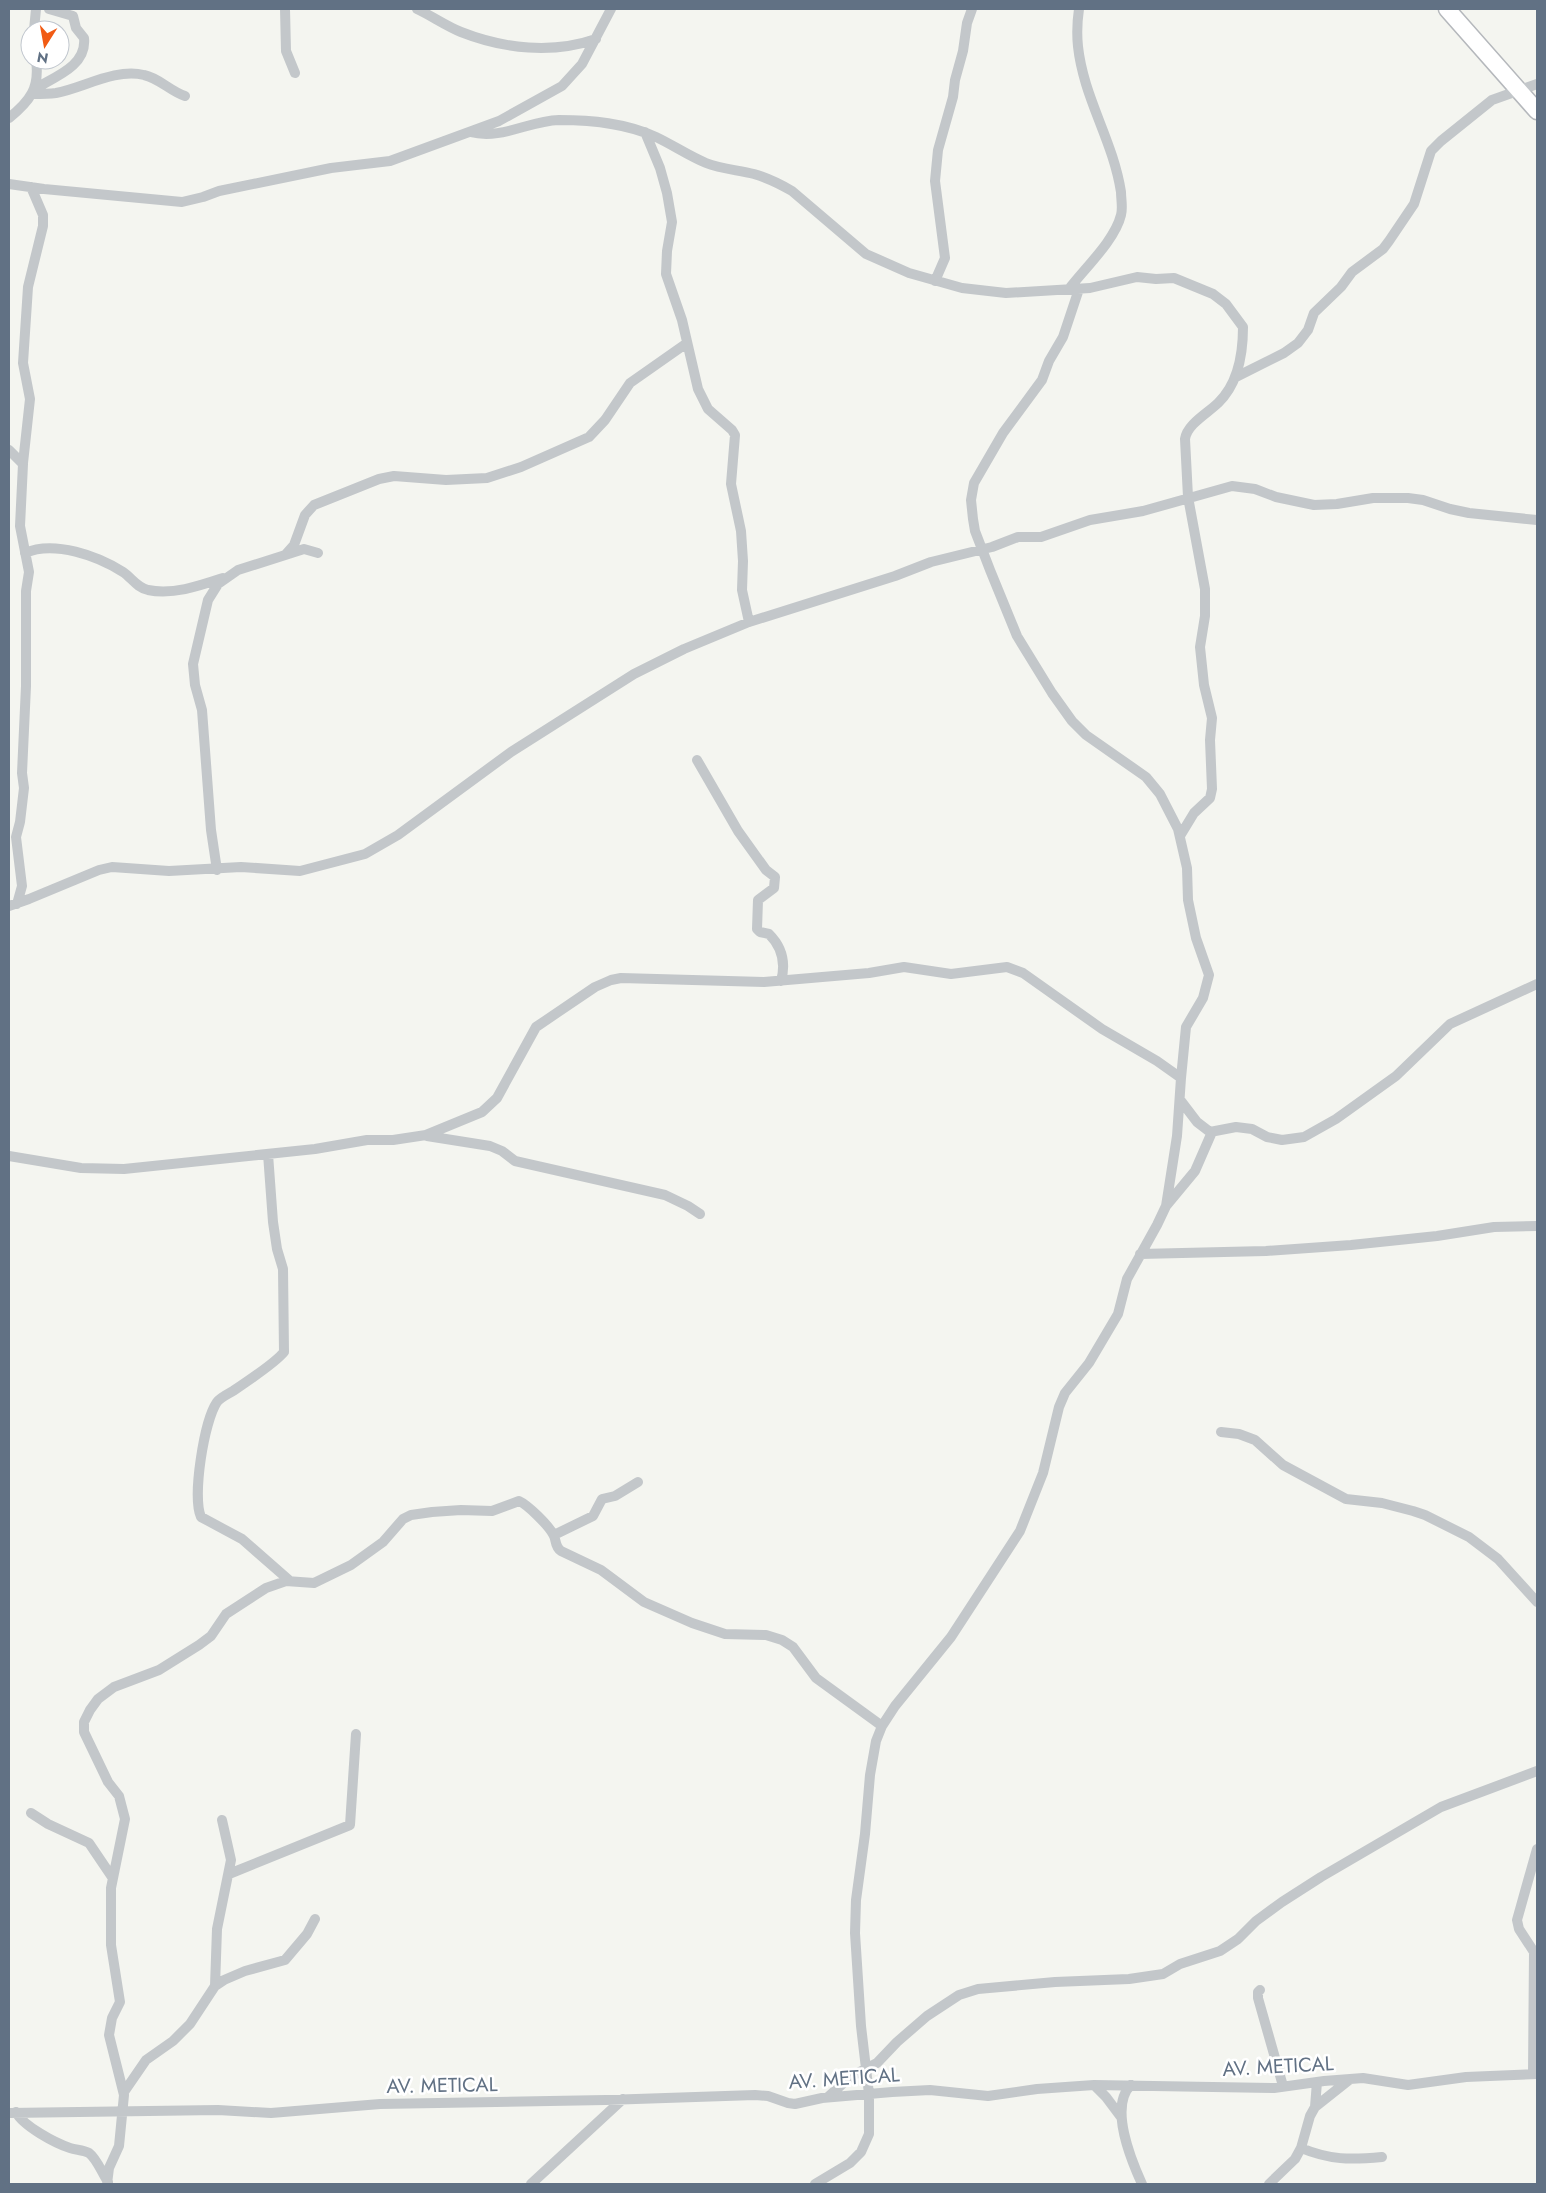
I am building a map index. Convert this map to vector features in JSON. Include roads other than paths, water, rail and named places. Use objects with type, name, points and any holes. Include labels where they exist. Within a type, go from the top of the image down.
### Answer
[{"type":"highway","points":[[1447,9],[1537,111]]},
{"type":"street","points":[[9,118],[34,91],[76,63],[84,52],[84,38],[76,28],[73,16],[49,9]]},
{"type":"street","points":[[285,9],[286,51],[295,73]]},
{"type":"street","points":[[417,9],[460,31],[495,42],[543,49],[579,45],[596,39]]},
{"type":"street","points":[[9,184],[100,195],[190,201],[220,191],[330,168],[390,161],[470,132],[521,110],[562,86],[582,64],[611,9]]},
{"type":"street","points":[[935,280],[945,258],[935,181],[938,150],[953,97],[967,22],[972,9]]},
{"type":"street","points":[[814,2184],[850,2163],[860,2152],[868,2134],[869,2094],[861,2026],[855,1933],[856,1900],[865,1834],[870,1775],[876,1741],[882,1726],[895,1706],[951,1637],[1015,1541],[1042,1473],[1059,1407],[1065,1393],[1089,1363],[1118,1314],[1127,1279],[1158,1225],[1166,1206],[1174,1162],[1181,1101],[1181,1078],[1186,1027],[1203,998],[1209,975],[1198,946],[1191,916],[1187,874],[1180,836],[1160,794],[1146,777],[1086,735],[1072,721],[1062,707],[1017,636],[982,550],[973,520],[971,500],[974,483],[1003,433],[1042,380],[1049,361],[1063,338],[1074,289],[1108,242],[1122,213],[1120,187],[1112,152],[1082,68],[1076,34],[1079,9]]},
{"type":"street","points":[[34,91],[38,70]]},
{"type":"street","points":[[34,91],[57,93],[100,79],[129,73],[144,75],[185,96]]},
{"type":"street","points":[[1236,377],[1284,354],[1298,343],[1308,330],[1314,313],[1341,287],[1352,272],[1383,249],[1414,204],[1434,148],[1492,100],[1537,84]]},
{"type":"street","points":[[470,132],[487,135],[498,134],[534,123],[558,120],[612,123],[645,132],[706,163],[755,174],[778,183],[792,191],[866,254],[909,273],[983,291],[1006,293],[1074,289],[1102,286],[1137,276],[1156,279],[1165,277],[1174,278],[1213,294],[1226,304],[1243,327],[1236,377],[1220,402],[1186,435],[1188,497],[1205,589],[1206,616],[1200,647],[1200,662],[1212,718],[1210,740],[1212,789],[1210,798],[1189,820],[1180,836]]},
{"type":"street","points":[[645,132],[660,168],[667,193],[672,222],[667,251],[666,274],[687,343],[698,389],[704,403],[735,435],[731,479],[741,531],[742,590],[749,622]]},
{"type":"street","points":[[13,905],[22,886],[16,837],[20,822],[24,788],[22,773],[26,686],[26,591],[29,572],[20,526],[23,463],[30,399],[22,363],[28,287],[44,226],[43,215],[31,187]]},
{"type":"street","points":[[286,554],[294,545],[306,515],[314,506],[378,478],[394,476],[446,480],[486,478],[521,467],[589,436],[605,420],[630,383],[687,343]]},
{"type":"street","points":[[9,450],[23,463]]},
{"type":"street","points":[[13,905],[99,870],[112,868],[169,871],[217,870],[241,867],[300,871],[365,854],[405,830],[511,752],[634,674],[684,649],[749,622],[895,576],[930,562],[982,550],[1018,537],[1041,537],[1090,520],[1142,511],[1224,487],[1244,487],[1276,497],[1314,505],[1337,504],[1367,499],[1408,498],[1423,500],[1450,510],[1537,520]]},
{"type":"street","points":[[25,553],[39,548],[48,548],[86,554],[125,573],[140,587],[154,590],[182,590],[226,577],[250,565],[286,554],[304,550],[318,553]]},
{"type":"street","points":[[217,870],[211,830],[202,710],[195,685],[193,664],[208,600],[214,588],[226,577]]},
{"type":"street","points":[[697,760],[738,831],[766,870],[775,877],[774,888],[758,900],[757,929],[760,932],[769,934],[779,947],[784,969],[781,981]]},
{"type":"street","points":[[9,1156],[81,1168],[113,1170],[332,1147],[367,1140],[393,1140],[426,1136],[474,1116],[490,1105],[510,1079],[536,1027],[603,983],[626,978],[681,981],[781,981],[904,967],[951,974],[1008,967],[1024,973],[1102,1029],[1144,1052],[1174,1071],[1181,1078]]},
{"type":"street","points":[[1181,1101],[1197,1122],[1212,1132],[1236,1127],[1252,1129],[1267,1137],[1282,1140],[1304,1137],[1336,1119],[1396,1076],[1450,1024],[1537,984]]},
{"type":"street","points":[[1166,1206],[1195,1171],[1212,1132]]},
{"type":"street","points":[[426,1136],[490,1146],[502,1151],[515,1161],[665,1195],[700,1214]]},
{"type":"street","points":[[268,1154],[273,1222],[277,1249],[283,1269],[284,1352],[251,1379],[240,1384],[217,1401],[202,1442],[197,1498],[201,1517],[242,1539],[290,1581]]},
{"type":"street","points":[[1140,1254],[1266,1251],[1350,1246],[1494,1227],[1537,1226]]},
{"type":"street","points":[[1221,1432],[1239,1434],[1255,1440],[1283,1465],[1340,1496],[1353,1500],[1395,1506],[1425,1515],[1469,1537],[1498,1559],[1537,1602]]},
{"type":"street","points":[[554,1535],[593,1516],[602,1499],[616,1496],[638,1482]]},
{"type":"street","points":[[108,2183],[109,2168],[119,2146],[124,2092],[109,2035],[112,2018],[120,2002],[111,1946],[112,1877],[125,1819],[119,1796],[108,1782],[84,1732],[84,1722],[98,1699],[114,1687],[159,1670],[211,1636],[226,1614],[235,1607],[277,1583],[290,1581],[314,1583],[351,1565],[383,1542],[398,1523],[411,1515],[461,1510],[484,1512],[519,1501],[541,1520],[554,1535],[557,1548],[606,1574],[644,1602],[725,1634],[766,1635],[782,1640],[793,1647],[816,1678],[882,1726]]},
{"type":"street","points":[[229,1874],[350,1825],[356,1734]]},
{"type":"street","points":[[828,2097],[850,2076],[882,2059],[897,2042],[927,2016],[966,1992],[1055,1982],[1157,1976],[1180,1964],[1220,1951],[1238,1939],[1256,1921],[1282,1902],[1321,1877],[1441,1808],[1537,1770]]},
{"type":"street","points":[[31,1813],[48,1824],[89,1844],[112,1877]]},
{"type":"street","points":[[215,1986],[217,1929],[231,1860],[222,1820]]},
{"type":"street","points":[[1535,2074],[1534,1952],[1519,1928],[1517,1920],[1537,1849]]},
{"type":"street","points":[[124,2092],[146,2060],[173,2041],[190,2024],[215,1986],[245,1971],[285,1960],[307,1934],[315,1919]]},
{"type":"street","points":[[1260,1990],[1258,1998],[1283,2086]]},
{"type":"street","name":"AV. METICAL","points":[[12,2113],[218,2110],[271,2113],[380,2104],[755,2095],[768,2096],[788,2104],[795,2104],[828,2097],[930,2090],[988,2096],[1037,2089],[1094,2085],[1250,2088],[1368,2078],[1413,2085],[1466,2076],[1535,2074]]},
{"type":"street","points":[[1315,2103],[1349,2080]]},
{"type":"street","points":[[1268,2184],[1295,2159],[1301,2148],[1315,2103],[1317,2082]]},
{"type":"street","points":[[1304,2084],[1312,2090],[1315,2103]]},
{"type":"street","points":[[1094,2085],[1121,2117]]},
{"type":"street","points":[[1131,2085],[1125,2090],[1121,2105],[1121,2117],[1128,2147],[1142,2184]]},
{"type":"street","points":[[532,2184],[623,2099]]},
{"type":"street","points":[[12,2113],[34,2129],[65,2146],[87,2152],[95,2160],[108,2183]]},
{"type":"street","points":[[1301,2148],[1321,2156],[1336,2159],[1382,2157]]}]
